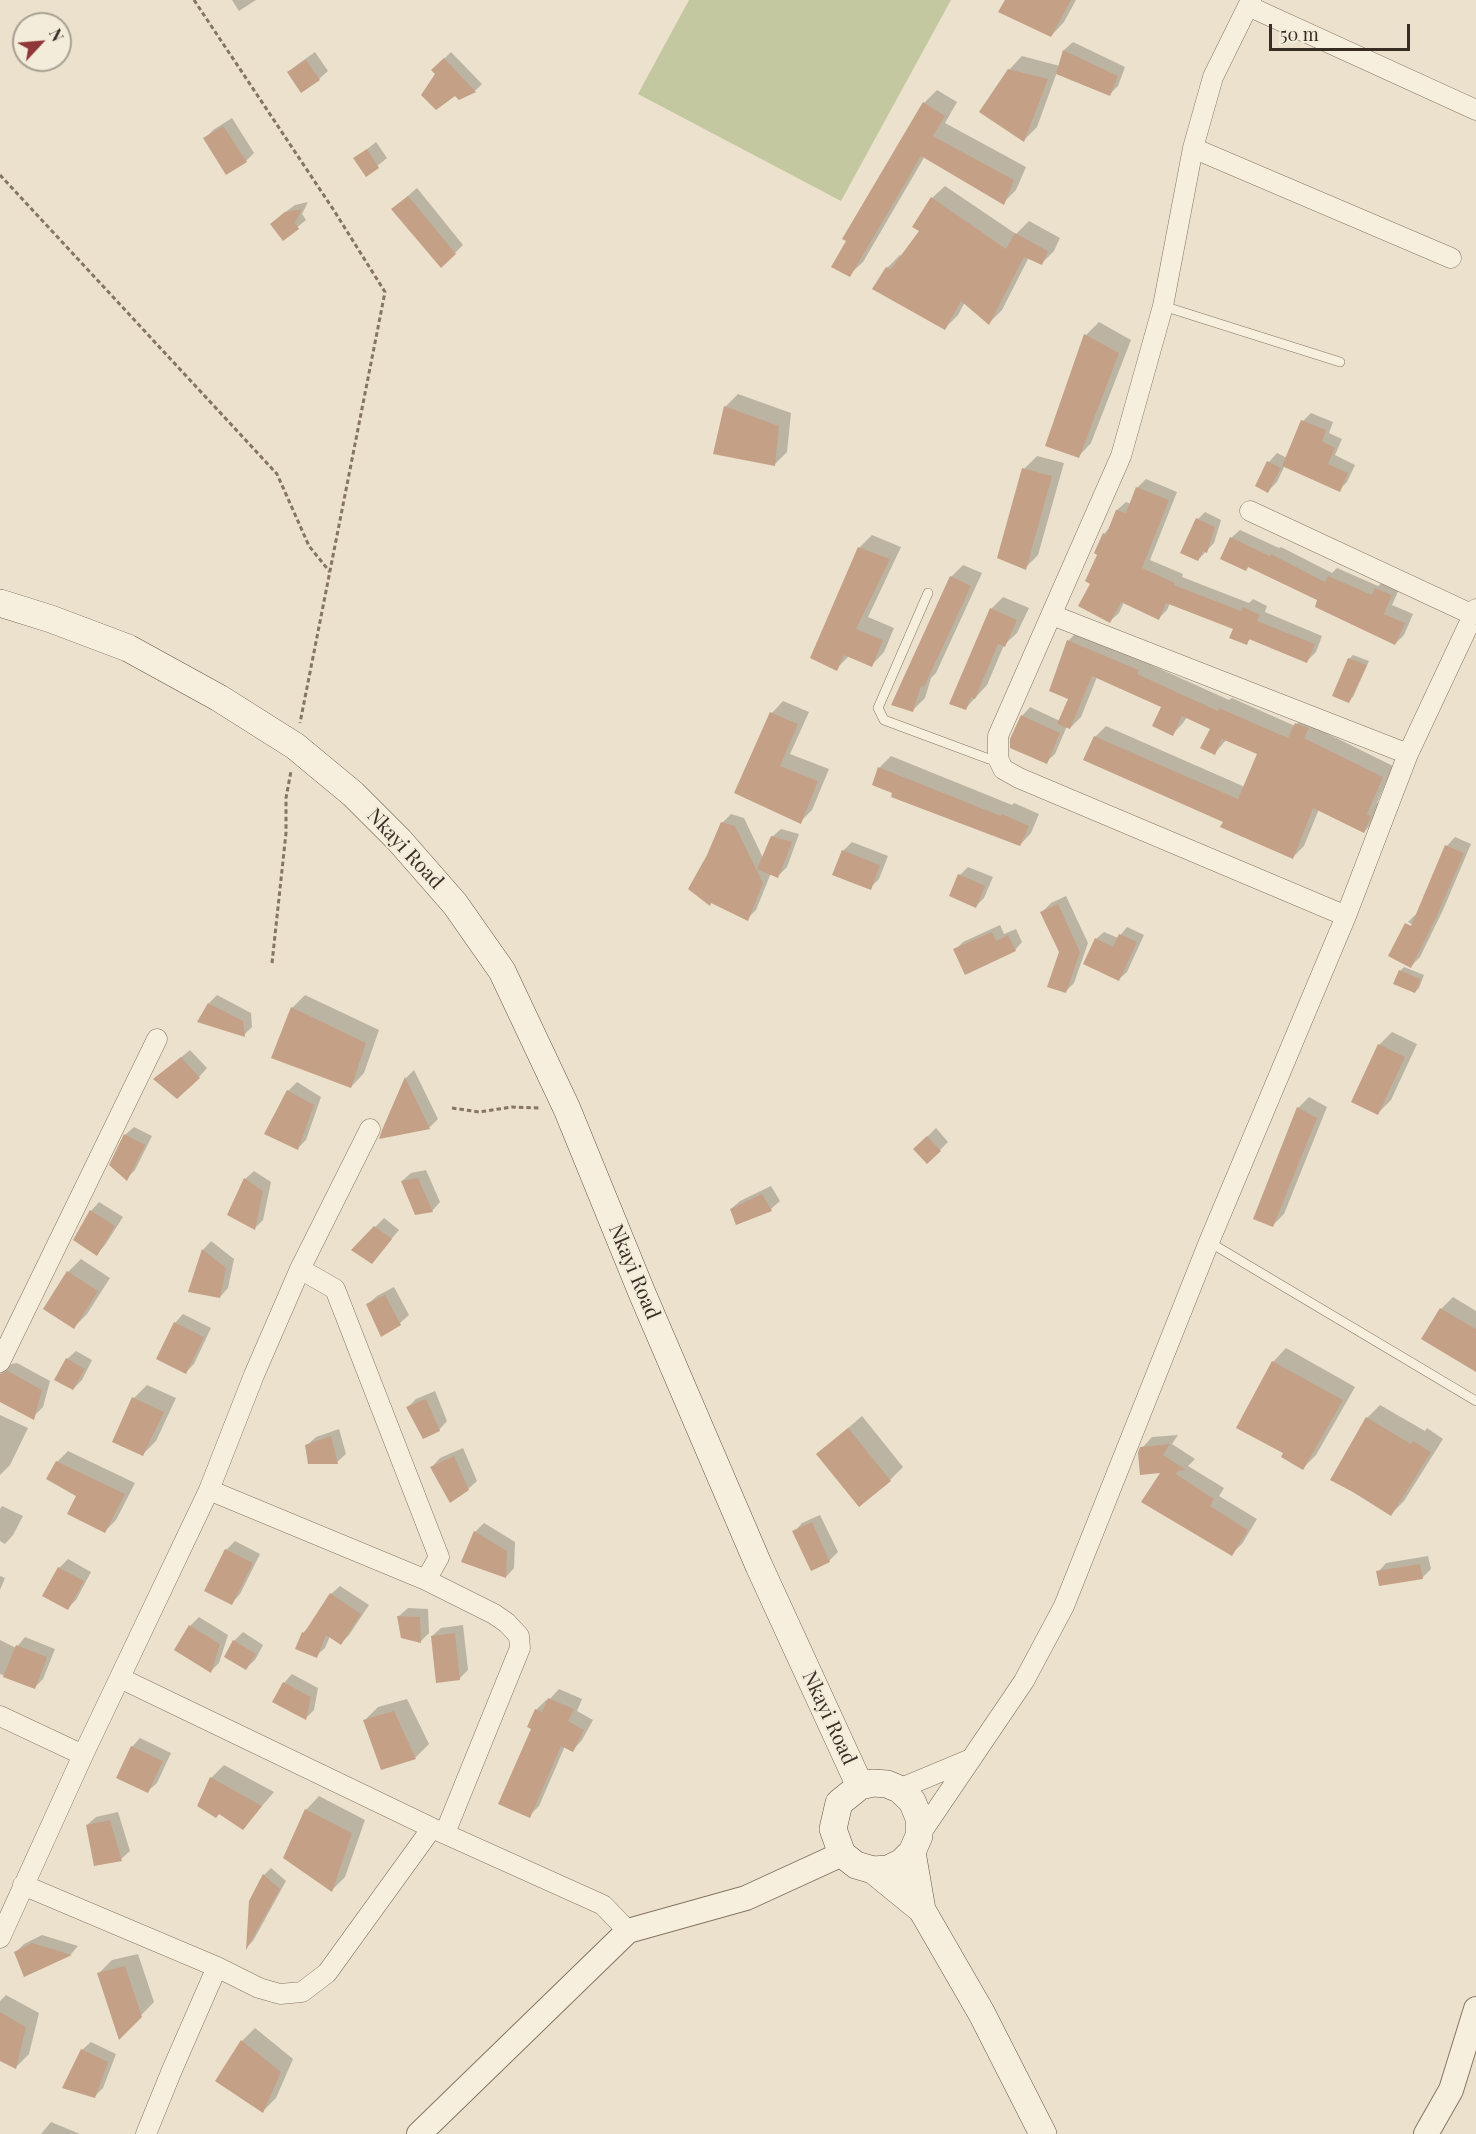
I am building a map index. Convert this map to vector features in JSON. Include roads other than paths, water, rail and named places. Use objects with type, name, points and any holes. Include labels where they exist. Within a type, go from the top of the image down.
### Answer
[{"type":"main road","name":"Nkayi Road","points":[[0,603],[51,619],[128,648],[219,698],[295,746],[353,794],[399,840],[455,904],[502,971],[567,1109],[642,1293],[759,1566],[860,1786]]},
{"type":"main road","name":"Nkayi Road","points":[[843,1854],[833,1829],[839,1803],[860,1786],[873,1783],[887,1784],[899,1789]]},
{"type":"main road","points":[[899,1789],[912,1801],[919,1818],[916,1844],[922,1910]]},
{"type":"main road","points":[[843,1854],[856,1865],[873,1870],[888,1869],[902,1862],[916,1844]]},
{"type":"main road","points":[[873,1870],[922,1910],[982,2014],[1043,2134]]},
{"type":"street","points":[[1346,916],[1019,778],[1003,769],[998,758],[998,736],[1121,456],[1163,306],[1193,148],[1213,77],[1250,3],[1476,111]]},
{"type":"street","points":[[1193,148],[1451,258]]},
{"type":"street","points":[[916,1844],[1024,1681],[1064,1606],[1209,1242],[1346,916],[1408,754],[1475,612],[1250,512]]},
{"type":"street","points":[[1052,615],[1408,754]]},
{"type":"street","points":[[0,1362],[157,1039]]},
{"type":"street","points":[[0,1938],[83,1755],[209,1490],[254,1375],[300,1269],[370,1129]]},
{"type":"street","points":[[300,1269],[335,1289],[439,1557],[426,1580]]},
{"type":"street","points":[[23,1885],[218,1967],[259,1988],[280,1994],[302,1992],[327,1973],[439,1831],[520,1648],[519,1636],[507,1623],[494,1614],[426,1580],[209,1490]]},
{"type":"street","points":[[120,1678],[439,1831],[603,1905],[628,1931]]},
{"type":"street","points":[[0,1716],[83,1755]]},
{"type":"street","points":[[899,1789],[971,1759]]},
{"type":"street","points":[[419,2134],[628,1931],[746,1898],[843,1854]]},
{"type":"street","points":[[146,2134],[218,1967]]},
{"type":"street","points":[[1426,2134],[1451,2090],[1476,2009]]},
{"type":"lane","points":[[1163,306],[1340,362]]},
{"type":"lane","points":[[928,593],[878,708],[884,720],[990,759],[998,758]]},
{"type":"lane","points":[[1209,1242],[1476,1401]]}]
